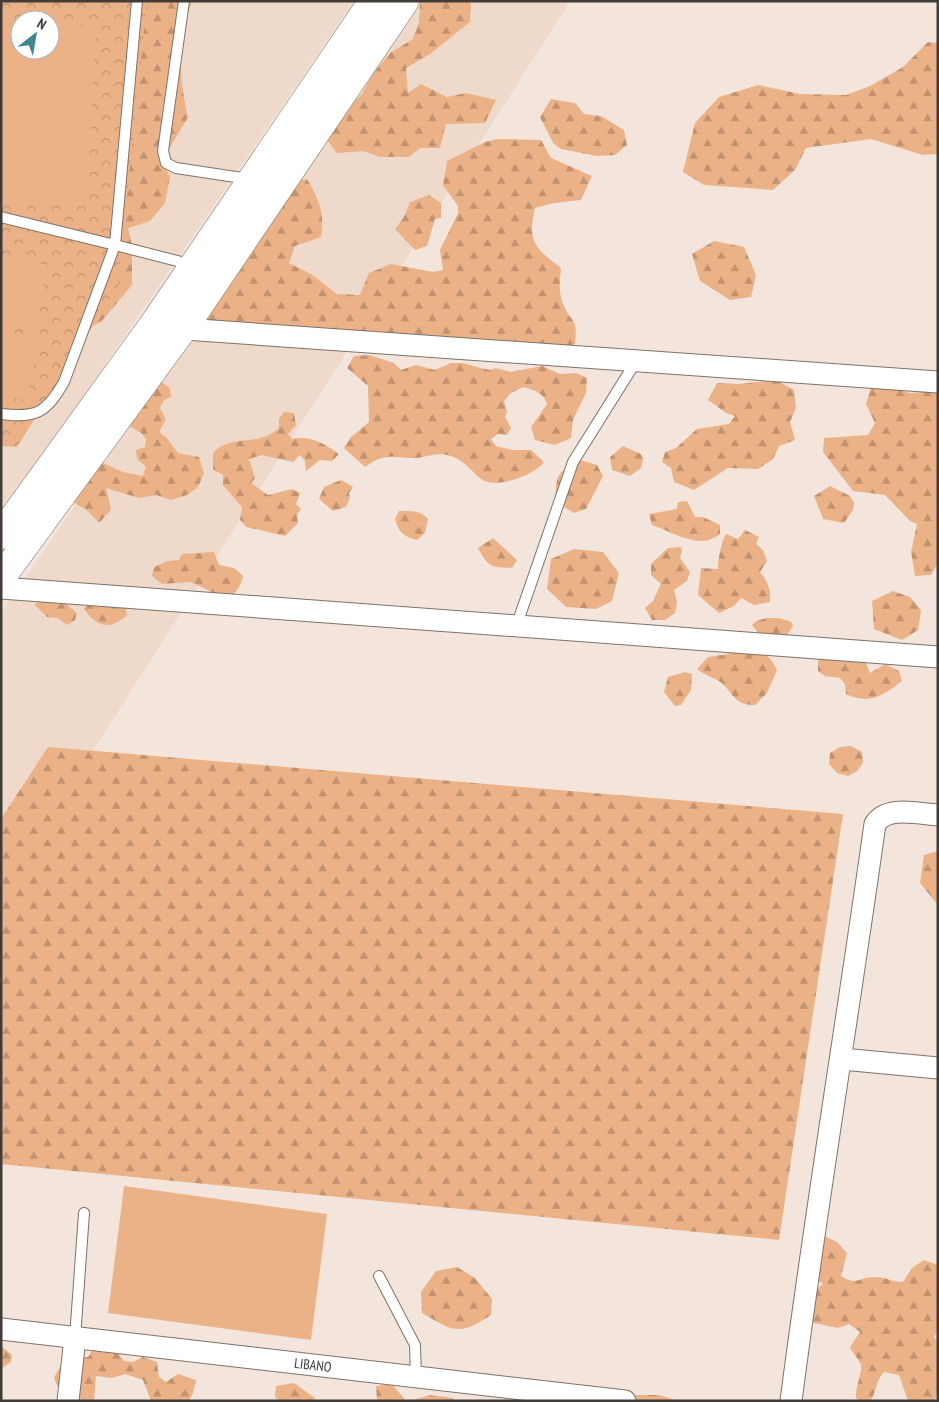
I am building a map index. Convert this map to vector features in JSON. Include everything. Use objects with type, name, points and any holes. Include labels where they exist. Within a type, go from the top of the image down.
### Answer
[{"type":"main road","points":[[1,535],[153,325],[373,1]]},
{"type":"main road","points":[[1,578],[182,330],[405,1]]},
{"type":"street","points":[[153,325],[182,330],[635,363],[938,382]]},
{"type":"street","points":[[1,588],[938,657]]},
{"type":"street","points":[[791,1401],[810,1254],[842,1059],[875,824],[880,817],[889,812],[938,815]]},
{"type":"street","points":[[842,1059],[938,1068]]},
{"type":"street","name":"LIBANO","points":[[1,1329],[625,1401]]},
{"type":"street","points":[[68,1401],[75,1338]]},
{"type":"lane","points":[[1,414],[18,416],[38,412],[52,403],[64,382],[115,245],[137,1]]},
{"type":"lane","points":[[184,1],[163,151],[166,163],[176,168],[252,179]]},
{"type":"lane","points":[[1,217],[194,265]]},
{"type":"lane","points":[[516,627],[574,462],[635,363]]},
{"type":"lane","points":[[75,1338],[84,1213]]},
{"type":"lane","points":[[379,1276],[416,1345],[416,1377]]},
{"type":"shaded area","points":[[145,1],[354,1],[1,517],[1,220]]},
{"type":"shaded area","points":[[418,1],[570,1],[1,895],[1,614]]},
{"type":"green space","points":[[1,1],[147,1],[118,286],[17,447],[1,446]]},
{"type":"green space","points":[[141,1],[192,1],[184,31],[181,59],[182,87],[188,117],[162,161],[170,177],[165,203],[150,221],[128,228],[132,245],[132,285],[101,322],[72,335],[1,178]]},
{"type":"green space","points":[[420,1],[471,1],[470,22],[430,54],[406,68],[408,93],[421,84],[447,97],[466,93],[496,100],[485,123],[446,124],[440,148],[420,148],[409,157],[380,157],[363,151],[337,153],[327,140],[344,112],[362,94],[372,75],[390,53],[413,39],[419,22]]},
{"type":"green space","points":[[1,22],[10,22],[10,60],[60,60],[60,25],[96,27],[87,206],[1,202]]},
{"type":"green space","points":[[928,42],[938,43],[938,154],[923,155],[871,139],[806,148],[795,170],[773,190],[704,185],[683,172],[695,123],[719,97],[758,85],[800,94],[846,95],[870,86],[903,67]]},
{"type":"green space","points":[[551,99],[575,103],[584,114],[601,116],[624,130],[627,145],[615,155],[597,156],[561,149],[553,143],[540,117]]},
{"type":"green space","points":[[497,139],[541,140],[551,158],[592,176],[581,200],[554,203],[535,208],[532,229],[535,243],[539,249],[561,268],[560,295],[566,311],[574,321],[576,329],[575,344],[552,350],[201,330],[215,278],[287,182],[307,179],[318,200],[322,221],[321,237],[295,246],[289,263],[311,274],[337,294],[360,295],[369,273],[391,264],[433,272],[443,270],[440,250],[458,213],[458,206],[443,185],[447,161],[485,142]]},
{"type":"green space","points":[[429,195],[441,203],[441,218],[435,219],[427,246],[415,250],[395,229],[404,217],[410,202]]},
{"type":"green space","points":[[714,241],[744,247],[756,275],[751,297],[730,300],[700,281],[692,254]]},
{"type":"green space","points":[[1,257],[48,265],[36,330],[1,324]]},
{"type":"green space","points":[[1,332],[38,338],[27,400],[1,396]]},
{"type":"green space","points":[[369,355],[394,363],[401,370],[416,365],[435,370],[451,363],[463,363],[490,370],[496,368],[511,372],[542,366],[560,374],[576,373],[587,378],[586,393],[573,420],[571,438],[555,445],[535,440],[531,427],[547,404],[541,394],[523,387],[511,393],[504,401],[507,412],[505,417],[511,428],[507,435],[498,434],[491,439],[496,446],[512,450],[531,450],[544,462],[524,476],[505,482],[487,482],[460,460],[441,454],[417,458],[386,457],[378,459],[365,467],[344,448],[351,437],[369,422],[368,386],[347,368],[354,356]]},
{"type":"green space","points":[[776,380],[794,390],[796,408],[790,422],[795,440],[779,446],[773,459],[758,469],[728,468],[694,490],[674,482],[671,468],[662,462],[665,452],[676,448],[697,429],[729,424],[735,416],[726,413],[708,400],[717,383],[739,384]]},
{"type":"green space","points":[[159,381],[170,388],[171,397],[164,400],[160,408],[166,419],[159,432],[166,437],[178,453],[199,457],[204,473],[198,487],[187,495],[171,500],[156,495],[139,498],[106,488],[111,510],[99,523],[88,511],[73,502],[101,462],[123,472],[143,476],[146,467],[137,459],[136,450],[145,447],[146,439],[141,433],[121,421]]},
{"type":"green space","points":[[872,383],[910,393],[938,391],[938,563],[931,575],[915,576],[911,552],[917,524],[910,521],[885,495],[853,491],[823,452],[824,438],[868,435],[875,423],[866,404]]},
{"type":"green space","points":[[284,412],[294,413],[296,425],[288,434],[292,439],[311,439],[339,454],[332,461],[320,460],[306,471],[305,461],[300,455],[293,462],[262,455],[249,459],[255,478],[251,483],[268,495],[292,489],[300,493],[296,504],[301,509],[297,515],[298,523],[285,536],[246,527],[240,520],[242,507],[223,485],[223,475],[213,469],[213,453],[220,447],[228,443],[262,438],[271,434],[279,428],[279,419]]},
{"type":"green space","points":[[623,446],[641,454],[643,459],[641,468],[630,476],[612,470],[610,457]]},
{"type":"green space","points":[[580,460],[597,465],[603,476],[586,509],[574,513],[556,502],[556,486],[562,472]]},
{"type":"green space","points":[[341,480],[353,487],[349,493],[350,498],[346,507],[333,511],[319,499],[324,487]]},
{"type":"green space","points":[[830,486],[850,496],[854,502],[853,510],[844,523],[823,519],[814,496]]},
{"type":"green space","points":[[687,501],[695,517],[703,517],[720,525],[720,534],[704,541],[686,539],[652,525],[649,514],[677,509],[678,502]]},
{"type":"green space","points":[[399,511],[419,513],[428,519],[425,533],[417,540],[408,537],[400,531],[395,519]]},
{"type":"green space","points":[[745,530],[759,537],[756,544],[763,550],[767,561],[760,572],[768,586],[770,602],[754,605],[741,598],[734,606],[719,613],[698,595],[701,568],[718,569],[720,551],[726,534],[738,539]]},
{"type":"green space","points":[[493,538],[517,560],[512,568],[494,567],[482,555],[478,548]]},
{"type":"green space","points":[[681,547],[680,558],[690,572],[687,581],[674,590],[677,602],[675,613],[665,620],[652,620],[645,608],[653,601],[661,584],[651,575],[651,564],[668,548]]},
{"type":"green space","points":[[574,549],[603,552],[619,573],[612,601],[596,609],[566,607],[547,589],[551,559]]},
{"type":"green space","points":[[214,552],[219,565],[234,568],[243,576],[237,590],[226,599],[191,582],[162,584],[152,576],[154,567],[168,561],[179,560],[182,554]]},
{"type":"green space","points":[[893,591],[910,597],[921,610],[918,630],[902,640],[874,629],[872,601]]},
{"type":"green space","points":[[43,597],[64,602],[77,613],[75,620],[67,625],[58,618],[47,617],[35,605]]},
{"type":"green space","points":[[93,601],[125,606],[127,615],[109,625],[99,623],[84,609]]},
{"type":"green space","points":[[767,618],[779,618],[791,622],[793,626],[785,638],[758,633],[752,625],[756,621]]},
{"type":"green space","points":[[741,648],[753,649],[763,653],[771,660],[777,670],[767,693],[755,705],[741,703],[722,683],[697,669],[708,657],[728,654]]},
{"type":"green space","points":[[827,655],[866,663],[870,673],[885,664],[899,671],[902,681],[876,697],[862,699],[854,697],[846,694],[845,684],[840,678],[825,676],[818,671],[818,660]]},
{"type":"green space","points":[[685,672],[692,674],[691,690],[681,705],[675,706],[664,692],[668,677]]},
{"type":"green space","points":[[851,746],[862,752],[863,763],[857,771],[848,776],[837,773],[829,764],[830,753],[840,747]]},
{"type":"green space","points":[[48,747],[843,814],[779,1240],[1,1164],[1,819]]},
{"type":"green space","points":[[938,851],[938,905],[920,883],[924,855]]},
{"type":"green space","points":[[124,1186],[327,1214],[311,1340],[108,1313]]},
{"type":"green space","points":[[818,1233],[837,1242],[847,1253],[841,1276],[851,1281],[875,1277],[903,1282],[912,1268],[924,1260],[938,1265],[938,1329],[934,1338],[938,1340],[938,1387],[935,1401],[908,1401],[899,1375],[884,1372],[870,1401],[860,1401],[856,1398],[861,1365],[850,1347],[860,1332],[849,1324],[838,1328],[814,1323],[804,1310],[816,1290],[823,1284],[811,1276]]},
{"type":"green space","points":[[457,1267],[475,1278],[492,1299],[491,1315],[464,1329],[449,1328],[422,1313],[421,1292],[436,1271]]},
{"type":"green space","points":[[1,1346],[12,1355],[11,1362],[2,1368]]},
{"type":"green space","points":[[106,1348],[117,1352],[124,1361],[133,1362],[143,1357],[157,1362],[159,1377],[166,1382],[178,1374],[196,1380],[189,1401],[151,1401],[143,1380],[125,1374],[112,1378],[96,1376],[94,1401],[58,1401],[59,1390],[54,1378],[60,1367],[70,1359],[88,1357],[92,1351]]},
{"type":"green space","points":[[294,1383],[315,1398],[315,1401],[279,1401],[275,1397],[276,1386]]},
{"type":"green space","points":[[392,1384],[406,1401],[377,1400],[376,1386]]},
{"type":"green space","points":[[430,1395],[453,1398],[455,1401],[410,1401]]},
{"type":"green space","points":[[636,1395],[659,1395],[678,1401],[624,1401]]}]
